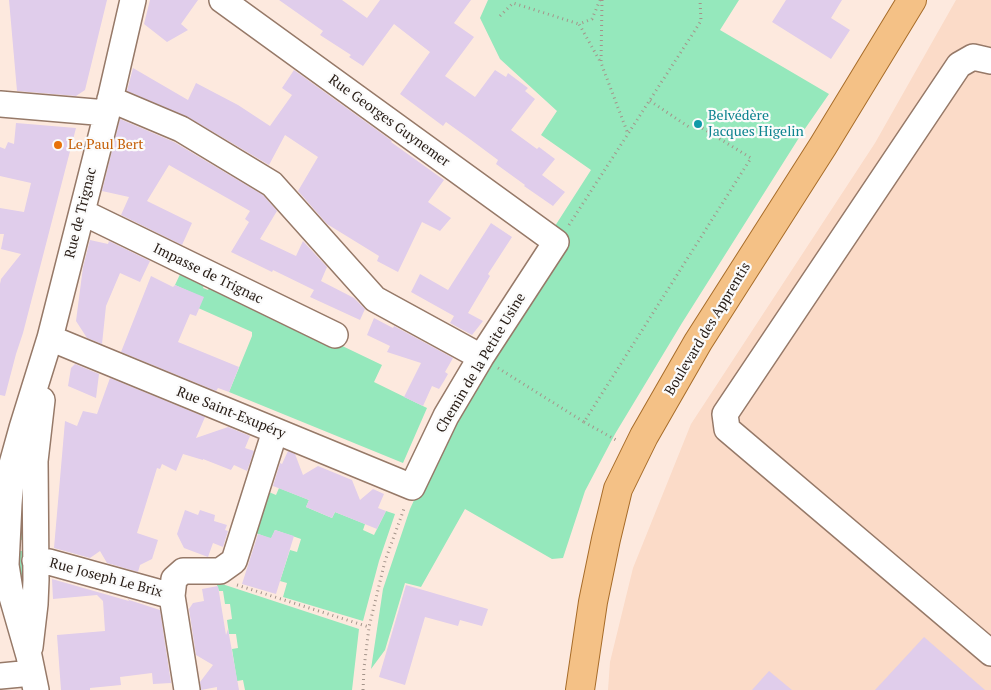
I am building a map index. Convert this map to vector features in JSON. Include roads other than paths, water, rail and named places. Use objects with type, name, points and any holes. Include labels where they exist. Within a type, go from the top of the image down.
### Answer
[{"type":"main road","name":"Boulevard des Apprentis","points":[[580,690],[593,602],[618,490],[644,436],[698,342],[828,138],[912,0]]},
{"type":"street","name":"Rue de Trignac","points":[[32,673],[10,590],[6,564],[12,464],[50,338],[133,0]]},
{"type":"street","name":"Rue Georges Guynemer","points":[[222,0],[556,242]]},
{"type":"street","points":[[991,61],[973,57],[959,65],[725,414],[727,429],[991,653]]},
{"type":"street","points":[[0,104],[108,106],[181,129],[272,184],[375,299],[481,357]]},
{"type":"street","name":"Impasse de Trignac","points":[[82,212],[335,335]]},
{"type":"street","name":"Chemin de la Petite Usine","points":[[412,487],[446,416],[481,357],[556,242]]},
{"type":"street","name":"Rue de Trignac","points":[[32,673],[35,604],[34,461],[50,338]]},
{"type":"street","name":"Rue Saint-Exupéry","points":[[50,338],[412,487]]},
{"type":"street","points":[[172,596],[174,578],[183,571],[220,571],[234,561],[275,431]]},
{"type":"street","name":"Rue Joseph Le Brix","points":[[35,561],[49,562],[172,596],[187,690]]},
{"type":"street","points":[[0,676],[32,673]]},
{"type":"place","name":"Belvédère Jacques Higelin","points":[[698,124]]},
{"type":"place","name":"Le Paul Bert","points":[[58,145]]}]
